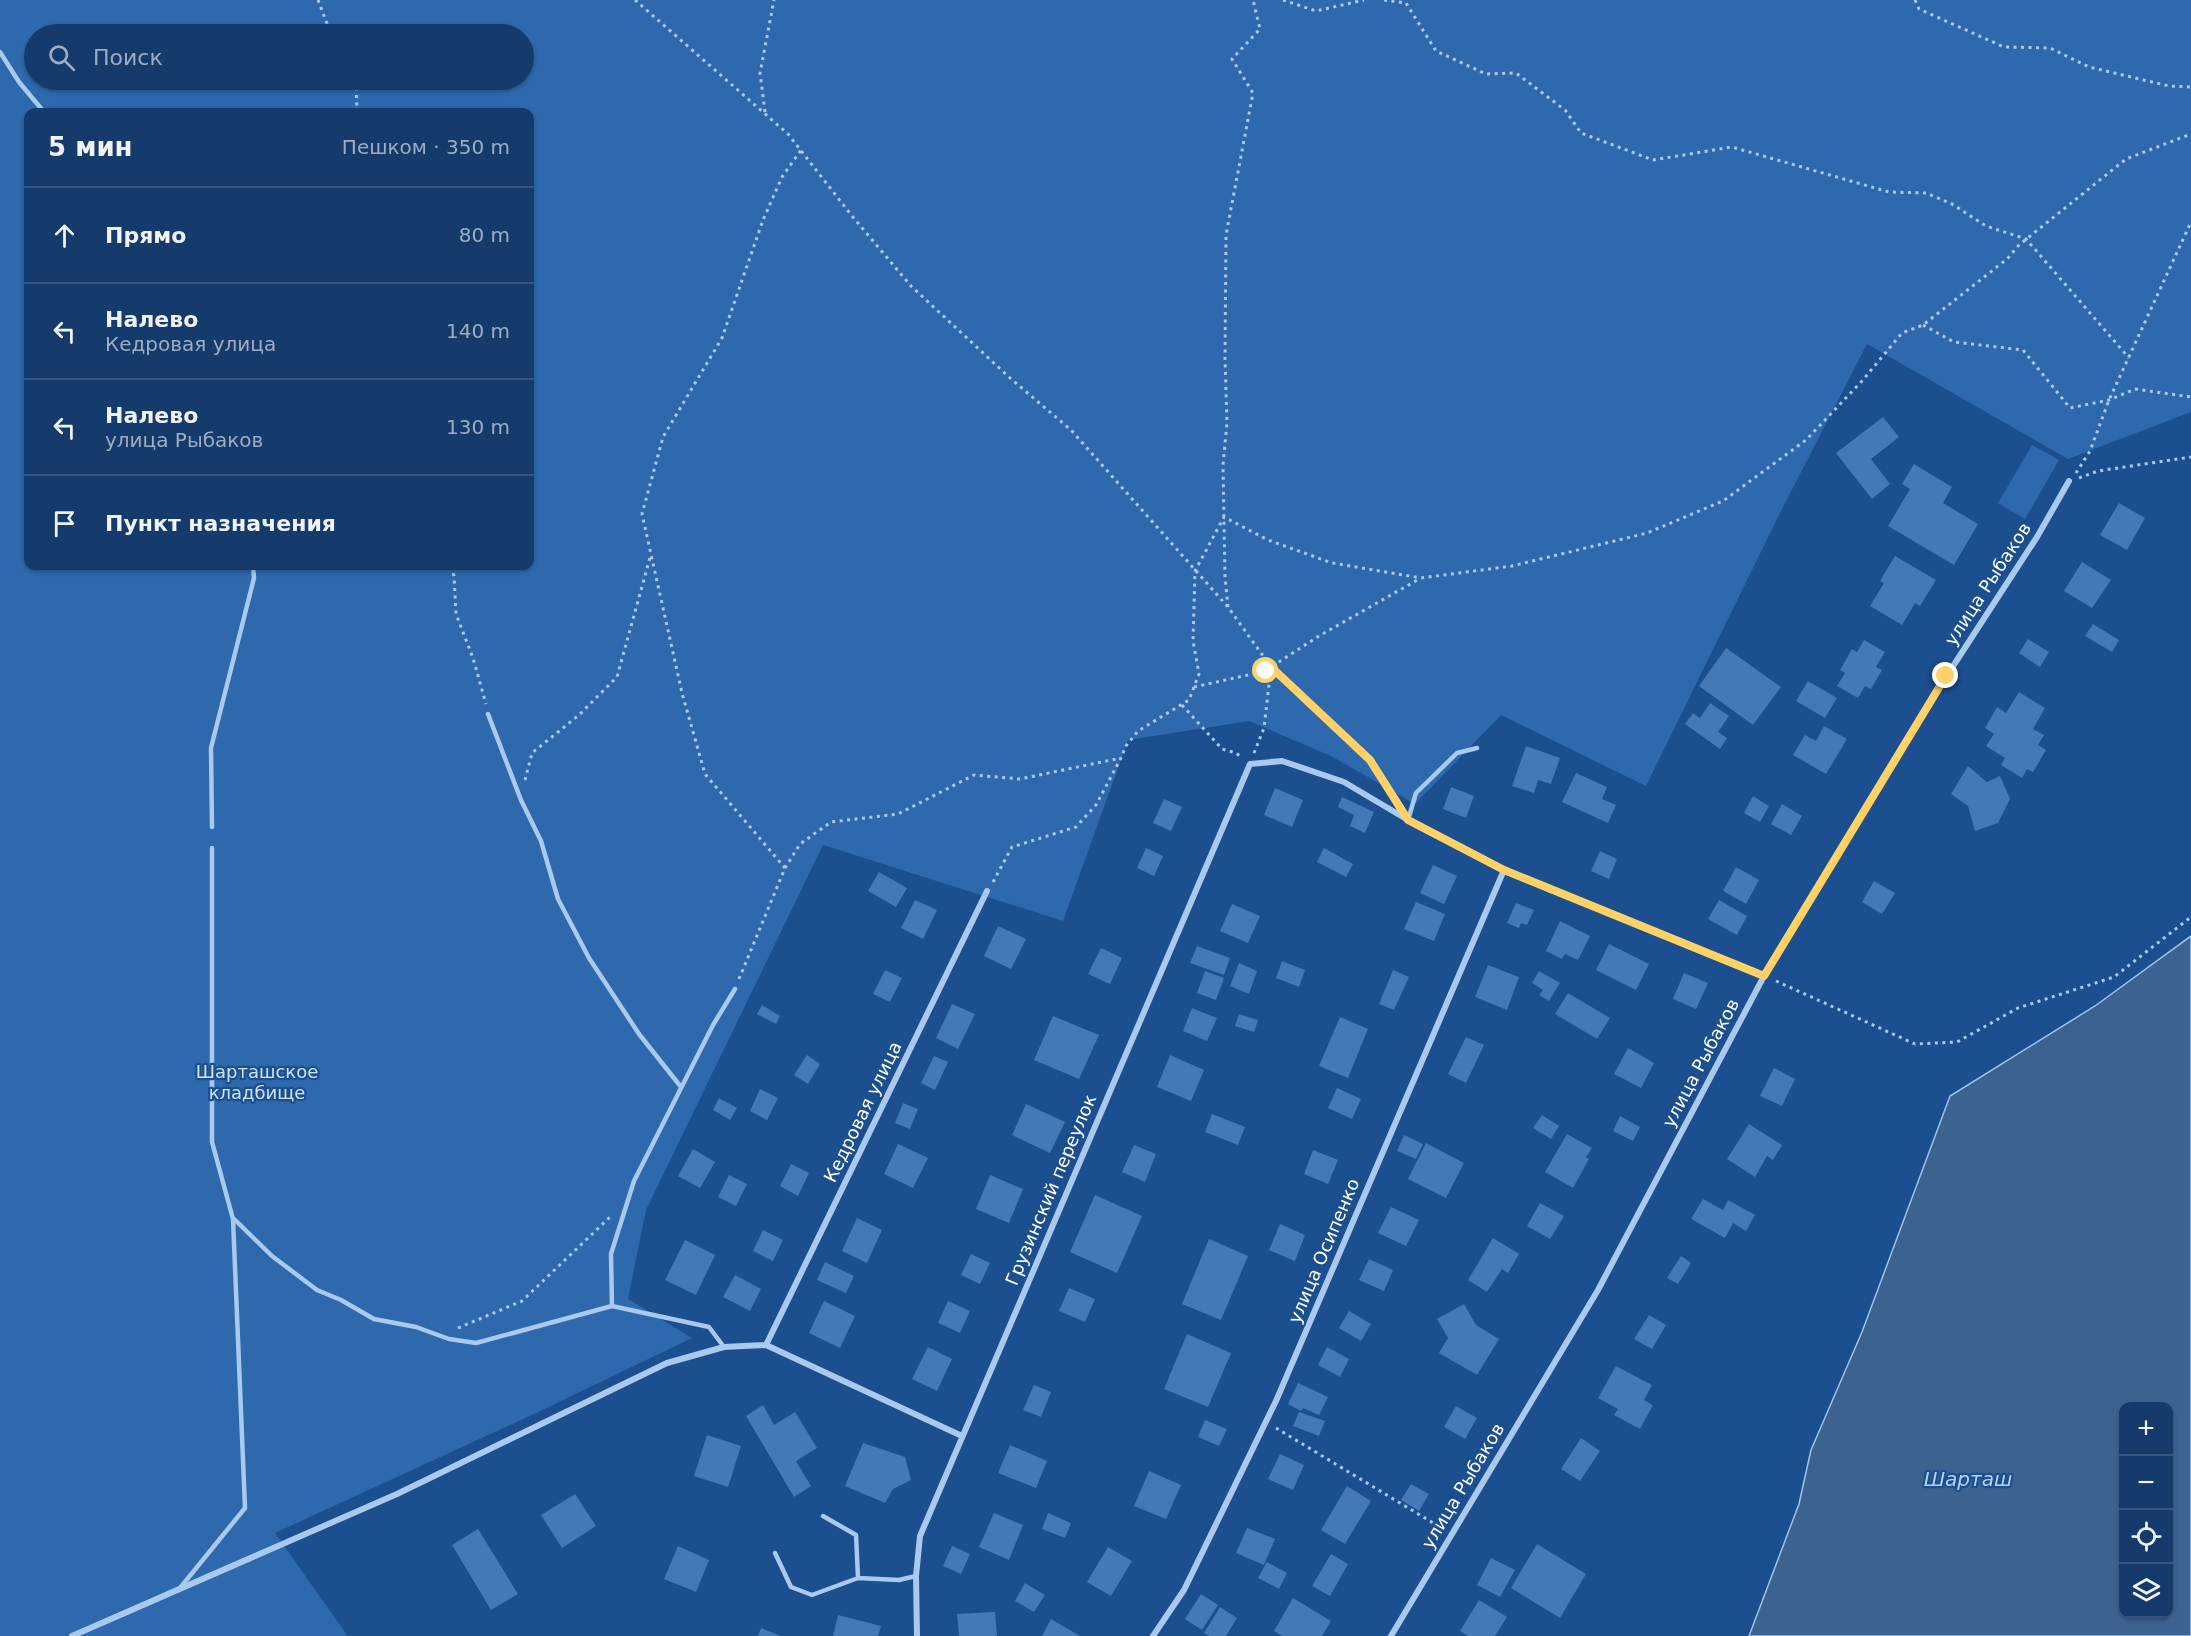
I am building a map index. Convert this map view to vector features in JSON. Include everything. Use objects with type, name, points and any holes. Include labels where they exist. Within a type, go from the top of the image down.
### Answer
[{"type":"street","name":"улица Рыбаков","points":[[1391,1636],[1598,1290],[1764,976],[1946,676],[2037,537],[2069,481]]},
{"type":"street","points":[[1250,765],[1282,761],[1344,782],[1408,820],[1504,870],[1764,976]]},
{"type":"street","name":"Грузинский переулок","points":[[917,1636],[916,1576],[920,1536],[1250,765]]},
{"type":"street","name":"улица Осипенко","points":[[1153,1636],[1184,1590],[1266,1421],[1504,870]]},
{"type":"street","name":"Кедровая улица","points":[[766,1345],[987,891]]},
{"type":"street","points":[[72,1636],[397,1494],[667,1363],[724,1347],[766,1345],[962,1437]]},
{"type":"lane","points":[[0,52],[24,88]]},
{"type":"lane","points":[[26,90],[41,108]]},
{"type":"lane","points":[[212,827],[212,748],[254,578],[253,570]]},
{"type":"lane","points":[[489,714],[520,800],[541,841],[558,899],[589,958],[639,1034],[681,1087]]},
{"type":"lane","points":[[1408,820],[1416,793],[1457,753],[1477,748]]},
{"type":"lane","points":[[178,1590],[245,1508],[233,1219],[212,1142],[212,848]]},
{"type":"lane","points":[[612,1306],[611,1254],[634,1181],[713,1025],[735,990]]},
{"type":"lane","points":[[233,1219],[272,1256],[317,1290],[374,1319],[416,1327],[476,1343],[612,1306],[708,1327],[724,1347]]},
{"type":"lane","points":[[823,1516],[856,1535],[858,1578]]},
{"type":"lane","points":[[775,1553],[791,1587],[813,1595],[858,1578],[899,1580],[916,1576]]},
{"type":"path","points":[[318,0],[327,24]]},
{"type":"path","points":[[635,0],[788,134],[910,286],[1010,378],[1071,430],[1228,607],[1271,667],[1370,760],[1396,800]]},
{"type":"path","points":[[765,114],[760,73],[774,0]]},
{"type":"path","points":[[1228,607],[1225,577],[1223,465],[1227,423],[1226,235],[1253,93],[1232,59],[1260,29],[1254,0]]},
{"type":"path","points":[[1283,0],[1316,11],[1364,0]]},
{"type":"path","points":[[1384,0],[1406,3],[1436,51],[1486,74],[1516,73],[1565,110],[1581,133],[1653,160],[1732,147],[1889,192],[1926,193],[1952,204],[1986,226],[2026,239],[2129,358]]},
{"type":"path","points":[[1915,0],[1919,9],[2004,47],[2050,48],[2089,67],[2169,86],[2191,87]]},
{"type":"path","points":[[356,90],[357,108]]},
{"type":"path","points":[[1224,517],[1268,540],[1332,562],[1421,578],[1512,566],[1647,532],[1723,501],[1806,440],[1862,381],[1902,333],[1923,326],[2126,159],[2191,134]]},
{"type":"path","points":[[785,868],[705,774],[682,693],[642,514],[663,437],[722,338],[763,220],[782,177],[801,150]]},
{"type":"path","points":[[2069,481],[2090,451],[2109,400],[2191,222]]},
{"type":"path","points":[[1923,326],[1954,342],[2023,350],[2070,408],[2109,400],[2135,389],[2191,397]]},
{"type":"path","points":[[2069,481],[2098,471],[2191,457]]},
{"type":"path","points":[[987,891],[1011,847],[1076,827],[1096,805],[1126,746],[1138,731],[1189,699],[1199,674],[1193,641],[1195,571],[1224,517]]},
{"type":"path","points":[[520,800],[532,753],[579,715],[617,677],[651,553]]},
{"type":"path","points":[[452,570],[456,614],[473,658],[489,714]]},
{"type":"path","points":[[1194,687],[1266,671],[1319,636],[1421,578]]},
{"type":"path","points":[[1181,704],[1222,749],[1236,753],[1250,765],[1264,728],[1271,667]]},
{"type":"path","points":[[735,990],[785,868],[800,844],[831,822],[898,814],[974,775],[1020,779],[1121,758]]},
{"type":"path","points":[[1764,976],[1915,1044],[1957,1042],[2018,1008],[2114,977],[2191,917]]},
{"type":"path","points":[[440,1335],[522,1301],[612,1215]]},
{"type":"path","points":[[1266,1421],[1452,1534]]},
{"type":"green space","name":"Шарташское кладбище","points":[[0,0],[2191,0],[2191,412],[2068,459],[1867,344],[1780,513],[1646,786],[1501,715],[1415,804],[1331,756],[1249,721],[1128,740],[1063,921],[823,845],[646,1210],[628,1299],[692,1338],[534,1414],[275,1533],[346,1636],[0,1636]]},
{"type":"green space","points":[[2032,445],[2059,460],[2025,519],[1998,503]]},
{"type":"water","name":"Шарташ","points":[[2191,936],[2191,1636],[1749,1636],[1799,1504],[1811,1450],[1862,1332],[1950,1096],[2095,1006]]},
{"type":"building","points":[[1883,417],[1899,437],[1871,459],[1890,484],[1872,499],[1836,453]]},
{"type":"building","points":[[1914,464],[1952,487],[1943,503],[1978,524],[1954,565],[1888,526],[1910,489],[1902,484]]},
{"type":"building","points":[[2119,503],[2145,518],[2127,550],[2100,535]]},
{"type":"building","points":[[1895,556],[1936,580],[1920,606],[1915,603],[1902,625],[1870,606],[1884,583],[1880,581]]},
{"type":"building","points":[[2082,562],[2111,580],[2092,608],[2064,591]]},
{"type":"building","points":[[2093,624],[2119,640],[2112,652],[2085,636]]},
{"type":"building","points":[[2028,639],[2049,652],[2040,667],[2019,653]]},
{"type":"building","points":[[1864,640],[1885,652],[1876,667],[1882,670],[1871,689],[1865,686],[1858,698],[1837,686],[1845,673],[1840,670],[1852,649],[1857,652]]},
{"type":"building","points":[[1726,648],[1781,687],[1753,725],[1699,686]]},
{"type":"building","points":[[1808,681],[1837,698],[1825,718],[1796,701]]},
{"type":"building","points":[[2019,692],[2045,708],[2033,729],[2044,735],[2038,745],[2046,750],[2033,772],[2027,769],[2022,778],[2001,765],[2005,758],[1986,746],[1994,734],[1985,728],[1997,707],[2006,713]]},
{"type":"building","points":[[1710,703],[1729,716],[1718,732],[1727,738],[1720,749],[1685,724],[1693,713],[1700,718]]},
{"type":"building","points":[[1824,726],[1847,739],[1826,774],[1793,755],[1805,735],[1816,741]]},
{"type":"building","points":[[1526,746],[1560,758],[1551,784],[1538,780],[1534,793],[1512,786]]},
{"type":"building","points":[[1968,766],[1987,782],[2000,776],[2010,799],[1998,823],[1975,831],[1968,806],[1951,794]]},
{"type":"building","points":[[1576,773],[1607,787],[1602,799],[1616,805],[1608,823],[1562,802]]},
{"type":"building","points":[[1451,787],[1474,796],[1466,818],[1443,809]]},
{"type":"building","points":[[1275,788],[1303,800],[1292,827],[1264,815]]},
{"type":"building","points":[[1753,796],[1769,806],[1760,822],[1744,813]]},
{"type":"building","points":[[1342,797],[1374,812],[1365,833],[1350,826],[1354,815],[1338,807]]},
{"type":"building","points":[[1164,799],[1182,807],[1171,831],[1153,823]]},
{"type":"building","points":[[1782,804],[1802,816],[1791,835],[1771,824]]},
{"type":"building","points":[[1146,848],[1163,856],[1154,876],[1137,868]]},
{"type":"building","points":[[1324,848],[1353,864],[1346,877],[1317,862]]},
{"type":"building","points":[[1600,851],[1617,859],[1609,879],[1591,871]]},
{"type":"building","points":[[1433,865],[1457,876],[1444,904],[1420,893]]},
{"type":"building","points":[[1736,867],[1759,880],[1746,904],[1723,891]]},
{"type":"building","points":[[879,872],[907,888],[896,907],[868,891]]},
{"type":"building","points":[[1874,881],[1895,893],[1882,914],[1862,902]]},
{"type":"building","points":[[915,900],[937,910],[923,939],[901,928]]},
{"type":"building","points":[[1719,900],[1747,916],[1737,935],[1708,919]]},
{"type":"building","points":[[1416,902],[1445,914],[1434,941],[1404,929]]},
{"type":"building","points":[[1516,903],[1534,910],[1527,925],[1521,923],[1519,928],[1507,923]]},
{"type":"building","points":[[1232,904],[1260,916],[1248,943],[1220,931]]},
{"type":"building","points":[[1560,921],[1590,936],[1578,960],[1565,954],[1562,959],[1546,951]]},
{"type":"building","points":[[998,926],[1026,939],[1011,969],[984,956]]},
{"type":"building","points":[[1609,944],[1649,964],[1636,990],[1596,970]]},
{"type":"building","points":[[1197,946],[1230,958],[1224,975],[1190,963]]},
{"type":"building","points":[[1101,948],[1122,958],[1110,984],[1088,974]]},
{"type":"building","points":[[1282,961],[1305,970],[1299,987],[1276,978]]},
{"type":"building","points":[[1239,963],[1257,971],[1249,994],[1230,986]]},
{"type":"building","points":[[1488,965],[1519,977],[1507,1010],[1475,997]]},
{"type":"building","points":[[885,970],[902,978],[890,1002],[873,994]]},
{"type":"building","points":[[1393,970],[1409,977],[1394,1010],[1379,1004]]},
{"type":"building","points":[[1205,971],[1224,978],[1216,1000],[1197,993]]},
{"type":"building","points":[[1539,971],[1560,983],[1549,1001],[1539,995],[1543,990],[1532,983]]},
{"type":"building","points":[[1684,973],[1708,983],[1696,1009],[1673,999]]},
{"type":"building","points":[[1568,993],[1610,1018],[1597,1039],[1555,1014]]},
{"type":"building","points":[[952,1004],[975,1014],[958,1049],[936,1038]]},
{"type":"building","points":[[762,1005],[780,1016],[776,1024],[757,1014]]},
{"type":"building","points":[[1192,1008],[1217,1018],[1207,1041],[1183,1031]]},
{"type":"building","points":[[1239,1014],[1258,1020],[1254,1032],[1235,1026]]},
{"type":"building","points":[[1053,1016],[1099,1035],[1079,1079],[1034,1060]]},
{"type":"building","points":[[1340,1017],[1368,1029],[1348,1078],[1319,1066]]},
{"type":"building","points":[[1466,1037],[1484,1045],[1466,1083],[1448,1074]]},
{"type":"building","points":[[1628,1048],[1654,1063],[1641,1088],[1614,1074]]},
{"type":"building","points":[[807,1055],[820,1064],[808,1084],[794,1075]]},
{"type":"building","points":[[1170,1055],[1204,1070],[1191,1101],[1157,1087]]},
{"type":"building","points":[[934,1056],[948,1062],[935,1090],[921,1083]]},
{"type":"building","points":[[1774,1068],[1795,1079],[1782,1106],[1760,1096]]},
{"type":"building","points":[[1337,1088],[1361,1099],[1352,1119],[1328,1108]]},
{"type":"building","points":[[760,1089],[778,1098],[767,1120],[750,1111]]},
{"type":"building","points":[[719,1098],[737,1108],[730,1120],[713,1110]]},
{"type":"building","points":[[903,1103],[918,1109],[910,1129],[895,1123]]},
{"type":"building","points":[[1026,1104],[1065,1122],[1050,1153],[1012,1135]]},
{"type":"building","points":[[1212,1114],[1245,1127],[1238,1145],[1205,1132]]},
{"type":"building","points":[[1542,1115],[1559,1126],[1551,1139],[1533,1128]]},
{"type":"building","points":[[1620,1116],[1640,1127],[1633,1141],[1613,1131]]},
{"type":"building","points":[[1749,1124],[1782,1145],[1773,1160],[1767,1156],[1755,1177],[1727,1159]]},
{"type":"building","points":[[1567,1134],[1592,1148],[1586,1157],[1589,1159],[1573,1188],[1545,1172]]},
{"type":"building","points":[[1404,1135],[1423,1144],[1416,1159],[1397,1151]]},
{"type":"building","points":[[1426,1143],[1464,1163],[1446,1198],[1408,1179]]},
{"type":"building","points":[[898,1144],[928,1158],[913,1188],[884,1174]]},
{"type":"building","points":[[1134,1145],[1156,1154],[1145,1182],[1122,1172]]},
{"type":"building","points":[[693,1149],[715,1162],[700,1188],[678,1176]]},
{"type":"building","points":[[1313,1150],[1338,1160],[1328,1184],[1304,1174]]},
{"type":"building","points":[[791,1164],[809,1173],[798,1196],[780,1186]]},
{"type":"building","points":[[729,1175],[747,1184],[736,1206],[718,1197]]},
{"type":"building","points":[[990,1175],[1023,1189],[1009,1223],[976,1209]]},
{"type":"building","points":[[1095,1195],[1142,1216],[1117,1273],[1070,1252]]},
{"type":"building","points":[[1703,1199],[1723,1210],[1728,1200],[1755,1215],[1746,1231],[1733,1223],[1725,1238],[1691,1219]]},
{"type":"building","points":[[1540,1203],[1564,1216],[1550,1239],[1527,1226]]},
{"type":"building","points":[[1391,1207],[1419,1220],[1406,1246],[1378,1233]]},
{"type":"building","points":[[857,1218],[882,1230],[867,1263],[842,1251]]},
{"type":"building","points":[[1280,1224],[1305,1235],[1295,1261],[1269,1250]]},
{"type":"building","points":[[763,1230],[783,1240],[773,1261],[753,1251]]},
{"type":"building","points":[[1493,1238],[1519,1254],[1508,1273],[1502,1269],[1487,1292],[1468,1280]]},
{"type":"building","points":[[1209,1239],[1248,1256],[1221,1320],[1182,1304]]},
{"type":"building","points":[[685,1240],[715,1255],[696,1295],[665,1280]]},
{"type":"building","points":[[971,1254],[990,1263],[980,1284],[961,1275]]},
{"type":"building","points":[[1681,1256],[1691,1263],[1678,1284],[1667,1278]]},
{"type":"building","points":[[1369,1259],[1393,1270],[1384,1291],[1359,1280]]},
{"type":"building","points":[[825,1262],[854,1276],[846,1293],[817,1280]]},
{"type":"building","points":[[735,1275],[761,1289],[750,1311],[723,1297]]},
{"type":"building","points":[[1069,1288],[1095,1299],[1085,1322],[1059,1311]]},
{"type":"building","points":[[824,1301],[855,1316],[840,1348],[809,1333]]},
{"type":"building","points":[[948,1301],[970,1311],[960,1333],[938,1323]]},
{"type":"building","points":[[1464,1304],[1476,1325],[1499,1339],[1477,1375],[1439,1353],[1448,1338],[1437,1319]]},
{"type":"building","points":[[1349,1311],[1371,1324],[1361,1341],[1339,1328]]},
{"type":"building","points":[[1649,1315],[1666,1325],[1652,1349],[1634,1339]]},
{"type":"building","points":[[1187,1334],[1231,1353],[1208,1407],[1164,1389]]},
{"type":"building","points":[[928,1347],[952,1359],[937,1391],[912,1379]]},
{"type":"building","points":[[1327,1347],[1349,1359],[1340,1377],[1318,1365]]},
{"type":"building","points":[[1616,1366],[1652,1385],[1644,1400],[1653,1405],[1640,1429],[1614,1415],[1618,1409],[1598,1398]]},
{"type":"building","points":[[1298,1383],[1328,1397],[1319,1415],[1303,1408],[1301,1411],[1288,1404]]},
{"type":"building","points":[[1034,1385],[1051,1392],[1041,1417],[1023,1410]]},
{"type":"building","points":[[763,1405],[774,1425],[795,1412],[817,1448],[796,1461],[811,1486],[794,1497],[746,1416]]},
{"type":"building","points":[[1456,1406],[1477,1418],[1465,1439],[1444,1427]]},
{"type":"building","points":[[1299,1412],[1325,1421],[1319,1436],[1293,1426]]},
{"type":"building","points":[[1205,1420],[1227,1429],[1219,1446],[1198,1437]]},
{"type":"building","points":[[707,1435],[741,1446],[728,1487],[694,1476]]},
{"type":"building","points":[[1581,1438],[1600,1451],[1580,1481],[1561,1469]]},
{"type":"building","points":[[863,1443],[905,1457],[911,1480],[893,1489],[885,1503],[845,1486]]},
{"type":"building","points":[[1010,1445],[1047,1461],[1036,1488],[998,1473]]},
{"type":"building","points":[[1280,1454],[1304,1465],[1293,1490],[1268,1479]]},
{"type":"building","points":[[1149,1471],[1181,1485],[1166,1519],[1134,1506]]},
{"type":"building","points":[[1411,1484],[1429,1494],[1419,1511],[1401,1500]]},
{"type":"building","points":[[1347,1486],[1371,1501],[1345,1544],[1321,1530]]},
{"type":"building","points":[[575,1494],[596,1526],[562,1548],[541,1515]]},
{"type":"building","points":[[994,1513],[1023,1525],[1009,1560],[979,1547]]},
{"type":"building","points":[[1048,1513],[1071,1523],[1065,1538],[1042,1529]]},
{"type":"building","points":[[1247,1528],[1275,1539],[1264,1565],[1236,1553]]},
{"type":"building","points":[[478,1529],[518,1594],[491,1610],[452,1545]]},
{"type":"building","points":[[1537,1544],[1586,1574],[1560,1618],[1511,1588]]},
{"type":"building","points":[[678,1546],[709,1560],[696,1592],[664,1579]]},
{"type":"building","points":[[952,1546],[970,1554],[961,1574],[943,1566]]},
{"type":"building","points":[[1108,1547],[1132,1561],[1111,1596],[1087,1582]]},
{"type":"building","points":[[1331,1554],[1348,1564],[1330,1596],[1312,1586]]},
{"type":"building","points":[[1491,1558],[1515,1570],[1500,1597],[1477,1585]]},
{"type":"building","points":[[1267,1562],[1287,1573],[1279,1589],[1258,1578]]},
{"type":"building","points":[[1025,1583],[1045,1595],[1034,1612],[1015,1601]]},
{"type":"building","points":[[1201,1594],[1218,1605],[1202,1630],[1185,1619]]},
{"type":"building","points":[[1293,1598],[1331,1621],[1322,1636],[1282,1636],[1274,1631]]},
{"type":"building","points":[[1479,1600],[1507,1617],[1495,1636],[1468,1636],[1460,1631]]},
{"type":"building","points":[[1220,1607],[1237,1618],[1226,1636],[1209,1636],[1204,1633]]},
{"type":"building","points":[[995,1612],[997,1636],[959,1636],[957,1614]]},
{"type":"building","points":[[838,1615],[881,1626],[878,1636],[833,1636]]},
{"type":"building","points":[[1051,1619],[1080,1636],[1042,1636]]},
{"type":"building","points":[[761,1628],[781,1636],[758,1636]]},
{"type":"route","points":[[1266,671],[1271,667],[1370,760],[1408,820],[1504,870],[1764,976],[1946,676]]}]
